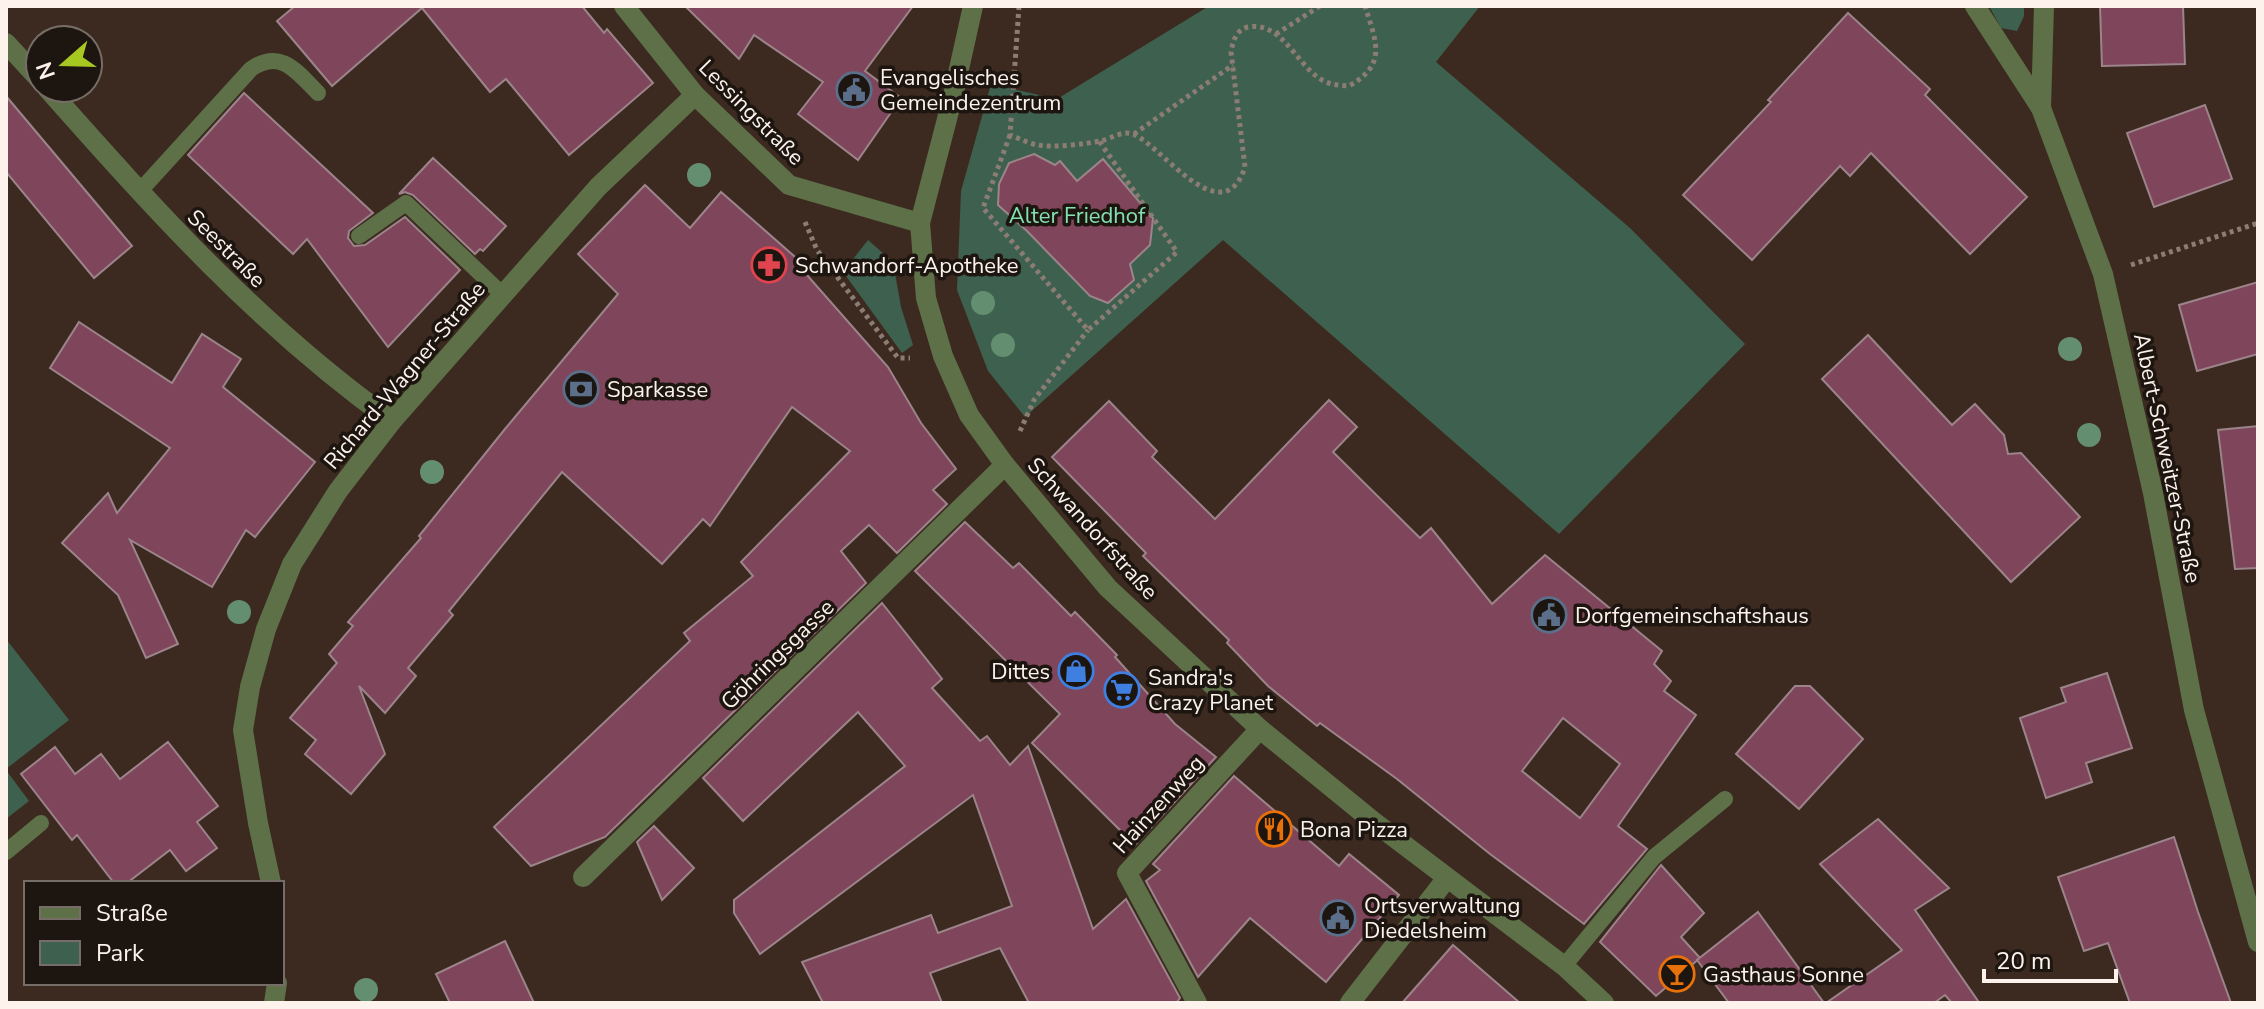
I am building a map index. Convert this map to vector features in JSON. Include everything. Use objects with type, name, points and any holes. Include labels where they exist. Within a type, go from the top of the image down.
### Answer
[{"type":"street","name":"Lessingstraße","points":[[624,6],[695,95],[789,185],[920,223]]},
{"type":"street","name":"Schwandorfstraße","points":[[973,6],[920,223],[926,298],[943,356],[969,415],[1005,465],[1108,588],[1260,729],[1447,878],[1564,966],[1604,1003]]},
{"type":"street","name":"Albert-Schweitzer-Straße","points":[[1975,6],[2041,108],[2103,274],[2153,493],[2194,710],[2258,942]]},
{"type":"street","points":[[2041,108],[2044,6]]},
{"type":"street","points":[[6,43],[24,63]]},
{"type":"street","name":"Richard-Wagner-Straße","points":[[271,881],[243,730],[266,629],[292,564],[338,491],[392,421],[598,187],[695,95]]},
{"type":"street","name":"Seestraße","points":[[61,104],[208,266],[267,320],[392,421]]},
{"type":"street","name":"Göhringsgasse","points":[[583,877],[1005,465]]},
{"type":"street","name":"Hainzenweg","points":[[1197,1003],[1127,873],[1260,729]]},
{"type":"street","points":[[1350,1003],[1447,878]]},
{"type":"lane","points":[[139,192],[261,61],[272,59],[284,62],[318,93]]},
{"type":"lane","points":[[359,236],[406,203],[503,295]]},
{"type":"lane","points":[[1564,966],[1654,857],[1725,799]]},
{"type":"lane","points":[[6,852],[41,823]]},
{"type":"path","points":[[1019,6],[1010,135],[983,208],[1088,330]]},
{"type":"path","points":[[1276,34],[1320,6]]},
{"type":"path","points":[[1010,135],[1039,146],[1099,141],[1120,133],[1134,134],[1201,188],[1216,192],[1231,187],[1241,177],[1245,167],[1231,52],[1234,37],[1242,29],[1264,28],[1276,34],[1317,77],[1333,85],[1349,86],[1371,70],[1377,54],[1365,6]]},
{"type":"path","points":[[1134,134],[1233,65]]},
{"type":"path","points":[[1034,400],[1088,330],[1177,252],[1099,141]]},
{"type":"path","points":[[789,185],[817,250],[898,358],[943,356]]},
{"type":"path","points":[[2103,274],[2258,223]]},
{"type":"green space","name":"Alter Friedhof","points":[[1209,6],[1480,6],[1436,62],[1630,228],[1745,344],[1559,534],[1223,240],[1025,417],[988,371],[957,290],[961,191],[991,84],[1057,99]]},
{"type":"green space","points":[[1989,6],[2024,6],[2024,16],[2017,31],[2001,28]]},
{"type":"green space","points":[[868,240],[893,262],[901,307],[913,345],[902,353],[843,272]]},
{"type":"green space","points":[[6,639],[69,720],[6,769]]},
{"type":"green space","points":[[6,770],[29,801],[6,819]]},
{"type":"building","points":[[295,6],[582,6],[604,33],[607,29],[653,83],[569,155],[506,79],[490,92],[422,8],[332,86],[277,21]]},
{"type":"building","name":"Evangelisches Gemeindezentrum","points":[[685,6],[913,6],[865,71],[901,98],[858,160],[798,114],[823,82],[754,35],[739,59]]},
{"type":"building","points":[[2100,6],[2183,6],[2185,64],[2102,66]]},
{"type":"building","points":[[1848,13],[1930,89],[1925,95],[2027,197],[1970,254],[1871,153],[1850,176],[1840,166],[1752,260],[1683,195],[1771,102],[1768,100]]},
{"type":"building","points":[[244,93],[373,213],[349,231],[348,238],[354,246],[365,245],[405,217],[460,270],[388,347],[307,239],[293,254],[188,155]]},
{"type":"building","points":[[6,96],[132,246],[94,278],[6,172]]},
{"type":"building","points":[[2205,105],[2232,179],[2154,207],[2127,133]]},
{"type":"building","points":[[1034,154],[1055,165],[1060,161],[1077,181],[1103,159],[1153,218],[1150,245],[1130,264],[1134,280],[1108,303],[1090,296],[998,205],[999,184],[1009,163]]},
{"type":"building","points":[[433,158],[506,226],[483,251],[480,249],[475,254],[413,195],[405,192],[399,194]]},
{"type":"building","points":[[645,185],[690,228],[721,192],[802,263],[799,266],[888,367],[921,423],[956,469],[933,490],[947,504],[897,553],[869,525],[841,551],[866,583],[605,837],[531,866],[494,827],[690,641],[684,633],[753,576],[741,562],[850,451],[792,407],[710,526],[703,519],[662,564],[562,472],[449,611],[453,615],[408,668],[416,676],[385,713],[359,686],[385,754],[351,794],[305,754],[316,740],[290,718],[337,663],[329,654],[353,626],[348,622],[421,538],[419,536],[505,429],[618,294],[578,254]]},
{"type":"building","points":[[2258,282],[2258,354],[2197,371],[2179,305]]},
{"type":"building","points":[[79,322],[172,383],[202,334],[241,359],[223,387],[315,462],[255,537],[246,530],[212,587],[130,540],[178,644],[146,658],[118,595],[62,543],[108,493],[117,513],[170,448],[50,368]]},
{"type":"building","points":[[1868,335],[1952,425],[1975,404],[2004,435],[2008,454],[2021,453],[2080,517],[2011,582],[1822,379]]},
{"type":"building","points":[[1329,400],[1357,427],[1333,452],[1420,538],[1431,528],[1492,604],[1545,555],[1662,651],[1654,664],[1671,681],[1664,691],[1696,715],[1618,826],[1647,849],[1584,924],[1397,779],[1320,723],[1317,726],[1268,686],[1227,643],[1229,640],[1143,556],[1146,553],[1052,457],[1109,401],[1157,451],[1152,457],[1215,519]],"holes":[[[1563,718],[1620,764],[1580,818],[1522,771]]]},
{"type":"building","points":[[2258,426],[2258,568],[2235,569],[2218,430]]},
{"type":"building","points":[[965,522],[1013,568],[1019,563],[1071,616],[1075,612],[1117,655],[1115,657],[1175,724],[1216,757],[1135,845],[1032,743],[1060,714],[915,571]]},
{"type":"building","points":[[882,603],[942,679],[932,688],[980,741],[987,736],[1010,765],[1028,746],[1093,929],[1126,899],[1180,998],[1176,1003],[1029,1003],[1000,948],[930,973],[942,1003],[823,1003],[802,962],[931,915],[938,933],[1012,906],[973,795],[760,954],[734,913],[734,900],[905,766],[858,712],[743,821],[703,778]]},
{"type":"building","points":[[2107,673],[2132,748],[2086,763],[2092,782],[2046,798],[2020,718],[2066,702],[2061,688]]},
{"type":"building","points":[[1795,686],[1810,686],[1863,739],[1799,809],[1736,754]]},
{"type":"building","points":[[168,742],[218,806],[197,822],[217,848],[186,871],[170,850],[130,881],[112,881],[77,835],[72,840],[21,774],[55,747],[75,774],[101,754],[120,779]]},
{"type":"building","points":[[1234,776],[1339,866],[1349,854],[1399,895],[1326,982],[1250,918],[1198,977],[1146,881],[1160,870],[1153,864]]},
{"type":"building","points":[[1878,819],[1949,888],[1915,910],[1978,1001],[1976,1003],[1952,1003],[1945,995],[1934,1003],[1826,1003],[1902,950],[1820,864]]},
{"type":"building","points":[[654,826],[694,868],[662,900],[637,842]]},
{"type":"building","points":[[2174,837],[2231,1003],[2130,1003],[2108,943],[2084,951],[2058,877]]},
{"type":"building","points":[[1661,865],[1704,913],[1681,937],[1700,958],[1656,996],[1600,942]]},
{"type":"building","points":[[1758,912],[1824,1003],[1729,1003],[1697,960]]},
{"type":"building","points":[[505,941],[534,1003],[450,1003],[436,974]]},
{"type":"building","points":[[1453,945],[1520,1003],[1402,1003]]},
{"type":"place","name":"Evangelisches Gemeindezentrum","points":[[854,90]]},
{"type":"place","name":"Schwandorf-Apotheke","points":[[769,265]]},
{"type":"place","name":"Sparkasse","points":[[581,389]]},
{"type":"place","name":"Dorfgemeinschaftshaus","points":[[1549,615]]},
{"type":"place","name":"Dittes","points":[[1076,671]]},
{"type":"place","name":"Sandra's Crazy Planet","points":[[1122,690]]},
{"type":"place","name":"Bona Pizza","points":[[1274,829]]},
{"type":"place","name":"Ortsverwaltung Diedelsheim","points":[[1338,918]]},
{"type":"place","name":"Gasthaus Sonne","points":[[1677,974]]}]
